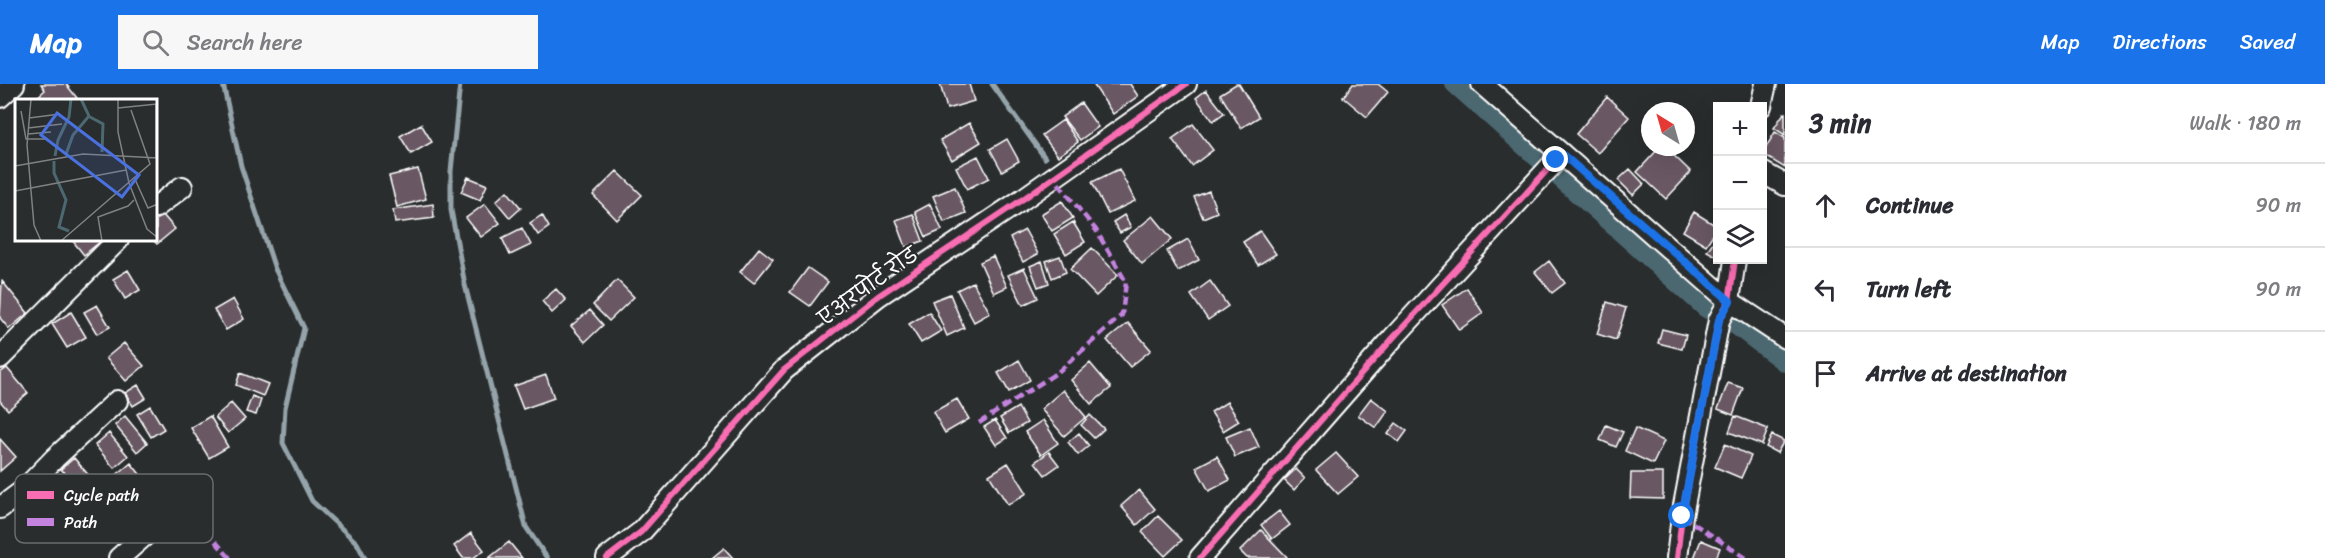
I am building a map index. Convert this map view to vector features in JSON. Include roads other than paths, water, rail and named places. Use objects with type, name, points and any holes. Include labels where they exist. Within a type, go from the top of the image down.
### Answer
[{"type":"street","points":[[0,97],[14,84]]},
{"type":"street","name":"एअरपोर्ट रोड","points":[[607,558],[641,532],[784,370],[878,296],[1023,199],[1186,84]]},
{"type":"street","points":[[1482,84],[1554,163],[1725,310],[1785,339]]},
{"type":"street","points":[[1762,102],[1766,84]]},
{"type":"street","points":[[1200,558],[1393,338],[1554,163]]},
{"type":"street","points":[[1767,175],[1785,185]]},
{"type":"street","points":[[158,205],[182,187]]},
{"type":"street","points":[[0,358],[116,242]]},
{"type":"street","points":[[1677,558],[1682,516],[1734,264]]},
{"type":"street","points":[[40,474],[117,400]]},
{"type":"street","points":[[0,508],[15,497]]},
{"type":"street","points":[[119,558],[136,543]]},
{"type":"waterway","points":[[223,84],[241,166],[275,269],[304,328],[285,408],[283,443],[312,501],[357,543],[365,558]]},
{"type":"waterway","points":[[460,84],[451,171],[451,210],[465,285],[526,527],[547,558]]},
{"type":"waterway","points":[[992,84],[1045,158]]},
{"type":"waterway","points":[[1454,84],[1706,309],[1736,326],[1785,363]]}]
